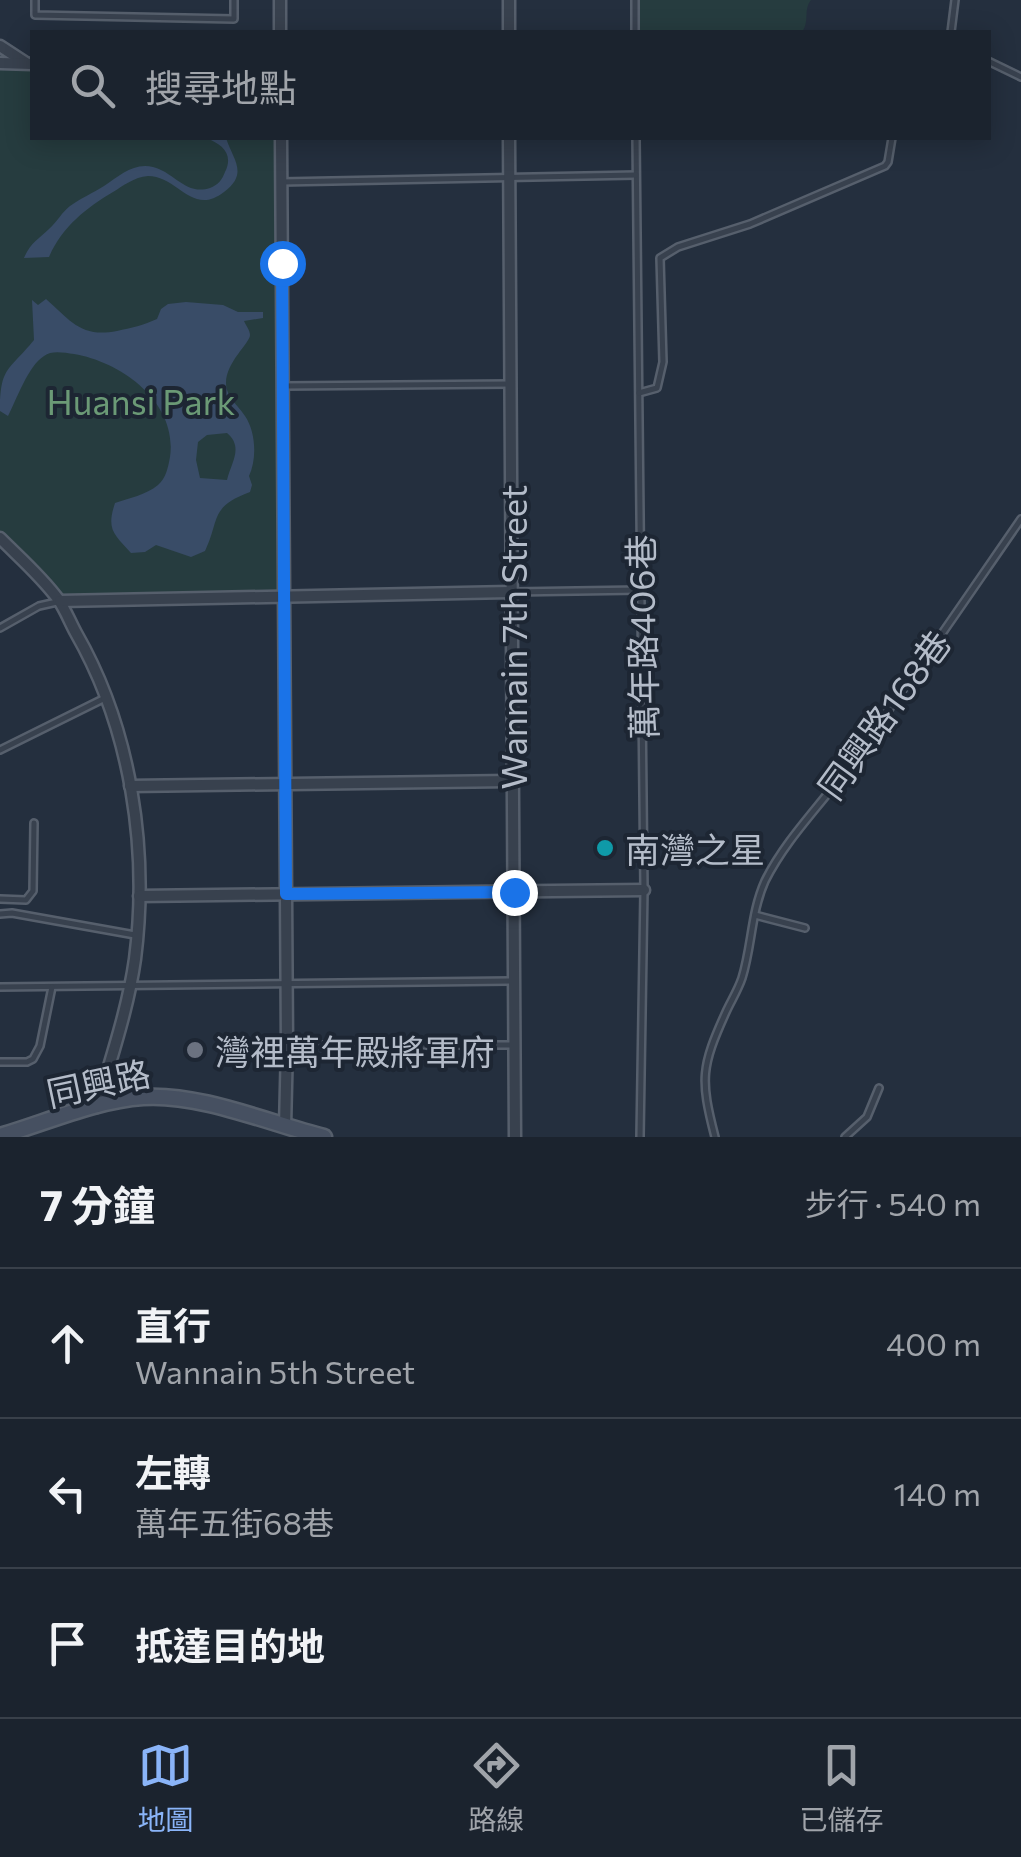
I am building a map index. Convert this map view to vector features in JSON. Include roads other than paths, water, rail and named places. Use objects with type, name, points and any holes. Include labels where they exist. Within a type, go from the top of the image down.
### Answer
[{"type":"street","points":[[280,0],[280,30]]},
{"type":"street","points":[[508,0],[509,30]]},
{"type":"street","points":[[0,46],[30,64]]},
{"type":"street","points":[[0,63],[30,64]]},
{"type":"street","points":[[281,140],[288,1045],[285,1132]]},
{"type":"street","name":"Wannain 7th Street","points":[[510,140],[515,1137]]},
{"type":"street","points":[[0,538],[60,601],[86,650],[107,696],[130,786],[139,854],[137,936],[130,986],[97,1107]]},
{"type":"street","points":[[60,601],[512,592]]},
{"type":"street","points":[[130,786],[513,781]]},
{"type":"street","points":[[140,896],[644,890]]},
{"type":"street","name":"同興路","points":[[5,1136],[139,1097],[181,1098],[285,1132],[324,1137]]},
{"type":"lane","points":[[35,0],[34,15],[234,19],[234,0]]},
{"type":"lane","points":[[635,0],[635,30]]},
{"type":"lane","points":[[951,30],[955,0]]},
{"type":"lane","points":[[991,63],[1021,77]]},
{"type":"lane","name":"萬年路406巷","points":[[636,140],[644,890],[640,1137]]},
{"type":"lane","points":[[638,393],[657,388],[662,362],[660,258],[678,247],[750,224],[885,166],[892,140]]},
{"type":"lane","points":[[282,182],[636,176]]},
{"type":"lane","points":[[283,386],[511,384]]},
{"type":"lane","name":"同興路168巷","points":[[716,1137],[706,1101],[704,1069],[708,1051],[742,978],[766,879],[793,837],[892,707],[1021,519]]},
{"type":"lane","points":[[512,592],[640,590]]},
{"type":"lane","points":[[0,628],[39,606],[60,601]]},
{"type":"lane","points":[[0,750],[107,696]]},
{"type":"lane","points":[[0,899],[26,900],[34,891],[34,822]]},
{"type":"lane","points":[[0,914],[137,936]]},
{"type":"lane","points":[[755,914],[805,928]]},
{"type":"lane","points":[[0,987],[514,982]]},
{"type":"lane","points":[[0,1062],[33,1059],[40,1046],[52,987]]},
{"type":"lane","points":[[288,1045],[514,1044]]},
{"type":"lane","points":[[845,1137],[866,1117],[878,1088]]},
{"type":"water","points":[[209,140],[227,140],[237,172],[224,192],[203,200],[159,178],[138,178],[76,219],[49,257],[24,258],[70,206],[133,168],[153,167],[194,189],[210,188],[221,180],[227,166],[227,155]]},
{"type":"water","points":[[46,299],[77,326],[105,333],[157,319],[168,304],[223,305],[238,312],[263,312],[263,318],[244,321],[250,335],[230,368],[226,383],[230,397],[251,430],[252,485],[250,492],[222,509],[205,551],[191,557],[156,545],[145,552],[131,553],[113,531],[115,503],[158,485],[170,457],[165,419],[156,403],[128,376],[92,359],[51,353],[33,367],[8,416],[0,411],[4,377],[34,340],[32,300],[38,305]],"holes":[[[227,433],[235,455],[227,480],[200,478],[198,442],[207,435]]]},
{"type":"place","name":"南灣之星","points":[[605,848]]},
{"type":"place","name":"灣裡萬年殿將軍府","points":[[195,1050]]},
{"type":"park label","name":"Huansi Park","points":[[141,400]]}]
